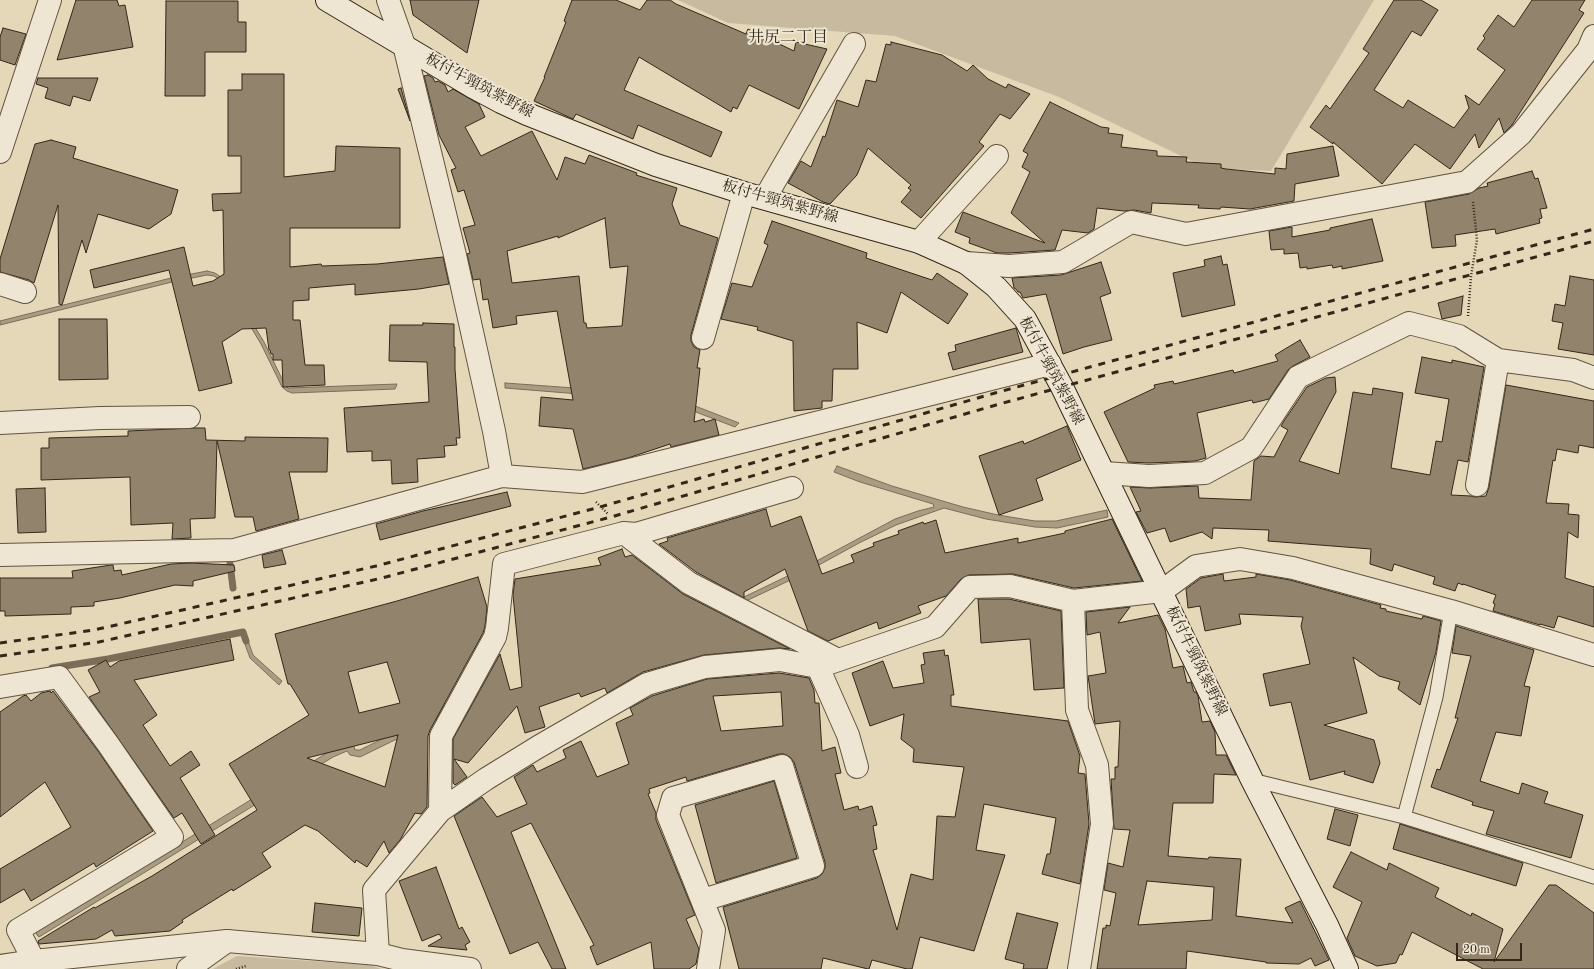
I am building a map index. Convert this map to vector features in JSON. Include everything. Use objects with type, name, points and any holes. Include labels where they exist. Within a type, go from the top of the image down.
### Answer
[{"type":"street","points":[[0,152],[50,0]]},
{"type":"street","name":"板付牛頸筑紫野線","points":[[327,0],[473,87],[527,114],[656,166],[744,193],[918,242],[966,263],[996,287],[1025,319],[1062,387],[1162,591],[1252,780],[1327,926],[1346,969]]},
{"type":"street","points":[[388,0],[404,45],[455,255],[492,423],[502,476]]},
{"type":"street","points":[[966,263],[1009,266],[1063,262],[1131,222],[1186,234],[1467,182],[1522,134],[1588,50],[1594,36]]},
{"type":"street","points":[[765,198],[854,44]]},
{"type":"street","points":[[918,242],[997,156]]},
{"type":"street","points":[[703,338],[744,193]]},
{"type":"street","points":[[0,284],[25,292]]},
{"type":"street","points":[[1104,473],[1149,476],[1205,473],[1251,448],[1298,377],[1409,323],[1459,336],[1498,360],[1574,370],[1594,378]]},
{"type":"street","points":[[1477,485],[1498,360]]},
{"type":"street","points":[[0,555],[234,550],[502,476],[582,482],[1050,364]]},
{"type":"street","points":[[0,423],[100,418],[189,417]]},
{"type":"street","points":[[440,811],[441,736],[495,636],[504,564],[624,533],[636,534],[792,488]]},
{"type":"street","points":[[624,533],[690,583],[828,664],[857,767]]},
{"type":"street","points":[[378,954],[374,890],[440,811],[486,779],[647,684],[705,667],[780,660],[828,664],[935,627],[970,587],[1010,586],[1073,601],[1162,591],[1196,566],[1240,559],[1293,568],[1451,611],[1594,655]]},
{"type":"street","points":[[1073,601],[1077,710],[1097,765],[1102,824],[1079,969]]},
{"type":"street","points":[[0,687],[58,677],[108,744],[172,837],[18,930],[34,961]]},
{"type":"street","points":[[703,900],[813,866],[782,766],[673,798],[668,815],[714,930],[708,969]]},
{"type":"street","points":[[188,969],[227,941]]},
{"type":"street","points":[[0,966],[34,961],[227,941],[378,954],[402,965],[470,969]]},
{"type":"lane","points":[[1404,817],[1436,697],[1451,611]]},
{"type":"lane","points":[[1252,780],[1404,817],[1594,877]]},
{"type":"path","points":[[1459,336],[1467,324],[1471,276],[1477,240],[1472,189],[1467,182]]},
{"type":"path","points":[[582,482],[600,507],[611,517],[624,533]]},
{"type":"shaded area","points":[[678,0],[1374,0],[1271,171],[1206,168],[1059,97],[895,36],[728,23]]},
{"type":"shaded area","points":[[207,271],[215,273],[228,282],[264,342],[285,385],[288,388],[397,384],[395,389],[292,393],[287,391],[282,387],[261,344],[229,291],[220,280],[214,276],[207,275],[172,282],[0,325],[0,321],[171,278]]},
{"type":"shaded area","points":[[505,383],[630,392],[690,404],[739,423],[735,427],[688,409],[629,398],[505,388]]},
{"type":"shaded area","points":[[837,466],[892,486],[963,507],[998,515],[1035,521],[1056,521],[1107,510],[1108,517],[1057,528],[1035,527],[986,519],[944,508],[896,525],[859,543],[799,576],[746,601],[744,597],[796,572],[895,519],[934,507],[933,504],[860,482],[834,472]]},
{"type":"shaded area","points":[[245,632],[253,655],[282,681],[279,685],[250,658],[241,633]]},
{"type":"shaded area","points":[[462,686],[444,716],[360,757],[350,755],[347,751],[333,757],[39,937],[37,935],[36,932],[330,751],[354,746],[355,750],[360,750],[440,710]]},
{"type":"shaded area","points":[[237,956],[371,965],[381,969],[213,969]]},
{"type":"building","points":[[76,0],[117,0],[119,6],[125,5],[133,47],[57,60]]},
{"type":"building","points":[[410,0],[479,0],[467,53],[413,15]]},
{"type":"building","points":[[572,0],[616,0],[640,10],[647,0],[670,0],[676,4],[746,34],[748,29],[794,51],[796,42],[827,49],[799,109],[749,85],[737,109],[733,107],[731,112],[639,57],[624,90],[722,132],[711,157],[638,125],[633,139],[576,114],[573,119],[534,101],[566,22],[564,21]]},
{"type":"building","points":[[1394,0],[1421,0],[1438,10],[1421,36],[1412,31],[1374,90],[1403,108],[1408,100],[1454,128],[1469,108],[1465,95],[1479,105],[1505,70],[1477,49],[1485,38],[1483,36],[1498,15],[1514,27],[1532,0],[1585,0],[1579,10],[1584,13],[1512,125],[1504,133],[1499,118],[1479,148],[1475,134],[1450,169],[1415,144],[1382,184],[1333,142],[1333,144],[1310,127],[1326,105],[1330,109],[1369,53],[1363,49]]},
{"type":"building","points":[[166,1],[238,1],[238,22],[246,22],[246,52],[205,52],[205,96],[165,96]]},
{"type":"building","points":[[3,28],[26,34],[15,65],[0,60],[0,37]]},
{"type":"building","points":[[891,42],[942,55],[967,71],[973,65],[988,79],[1006,88],[1008,84],[1030,94],[1010,119],[1000,114],[979,142],[984,146],[921,218],[901,202],[911,190],[908,188],[911,185],[868,148],[857,175],[830,204],[823,202],[788,183],[801,161],[811,167],[823,136],[825,137],[837,100],[858,107],[866,80],[876,82],[886,44],[891,45]]},
{"type":"building","points":[[242,74],[284,74],[284,177],[335,171],[336,146],[400,148],[400,228],[290,228],[290,267],[321,264],[322,266],[377,264],[443,257],[449,284],[419,289],[355,295],[355,284],[309,288],[309,300],[293,301],[293,320],[300,320],[305,365],[324,365],[325,385],[283,387],[282,360],[273,360],[273,354],[271,354],[269,350],[266,328],[242,329],[222,342],[232,383],[199,391],[169,270],[94,288],[90,270],[184,247],[193,286],[213,281],[224,274],[223,210],[213,211],[212,194],[241,193],[241,156],[228,156],[228,90],[242,90]]},
{"type":"building","points":[[428,75],[433,78],[435,82],[438,81],[445,85],[448,92],[453,89],[479,104],[485,117],[465,127],[481,156],[532,131],[557,180],[565,157],[585,164],[589,155],[637,173],[636,175],[677,188],[672,204],[680,225],[718,238],[691,335],[691,341],[694,347],[700,350],[697,368],[700,368],[694,422],[704,419],[705,422],[715,419],[719,435],[671,447],[670,444],[628,458],[583,469],[573,429],[539,426],[541,397],[573,400],[557,311],[516,316],[517,324],[493,328],[488,299],[483,300],[480,279],[473,280],[467,254],[470,253],[463,228],[475,225],[464,190],[458,192],[451,170],[456,168],[439,135],[424,76]],"holes":[[[605,218],[610,268],[628,266],[622,326],[587,328],[586,323],[584,323],[579,276],[512,283],[507,251],[558,236],[558,238]]]},
{"type":"building","points":[[38,78],[98,78],[90,101],[73,96],[70,106],[45,98],[48,88],[36,84]]},
{"type":"building","points":[[401,88],[410,121],[398,89]]},
{"type":"building","points":[[1050,102],[1101,127],[1109,128],[1108,133],[1123,135],[1121,147],[1157,151],[1157,156],[1187,157],[1186,162],[1221,164],[1221,168],[1226,169],[1275,174],[1275,168],[1286,169],[1287,154],[1333,146],[1339,176],[1295,184],[1294,201],[1250,209],[1221,207],[1220,209],[1198,208],[1199,205],[1152,203],[1151,213],[1134,210],[1124,211],[1097,208],[1094,229],[1088,233],[1062,230],[1055,250],[997,253],[969,243],[970,238],[955,232],[963,212],[1045,243],[1011,213],[1030,172],[1022,167],[1028,154],[1023,151]]},
{"type":"building","points":[[51,140],[76,147],[73,158],[178,190],[171,214],[149,229],[98,214],[86,253],[82,240],[62,305],[59,304],[58,205],[34,283],[29,280],[0,272],[0,259],[35,144]]},
{"type":"building","points":[[1532,171],[1535,179],[1538,178],[1547,208],[1540,209],[1542,218],[1539,219],[1540,223],[1496,234],[1495,229],[1455,235],[1456,246],[1432,248],[1425,202],[1469,194],[1479,188],[1488,186],[1487,183]]},
{"type":"building","points":[[1372,219],[1383,261],[1342,269],[1342,266],[1333,268],[1332,265],[1307,269],[1307,267],[1300,268],[1298,253],[1284,254],[1284,249],[1271,250],[1269,231],[1292,227],[1292,237],[1330,230],[1330,228]]},
{"type":"building","points":[[772,221],[867,253],[866,258],[932,280],[937,273],[968,294],[948,324],[901,292],[887,333],[857,322],[858,369],[833,369],[832,401],[822,401],[822,408],[794,411],[793,341],[757,330],[758,327],[721,319],[732,283],[752,287],[768,245],[764,243]]},
{"type":"building","points":[[1221,256],[1223,265],[1227,264],[1235,305],[1182,317],[1173,273],[1205,266],[1204,260]]},
{"type":"building","points":[[1101,262],[1111,293],[1100,297],[1112,340],[1063,354],[1046,294],[1023,298],[1020,292],[1014,288],[1012,278],[1061,275]]},
{"type":"building","points":[[1570,276],[1594,280],[1594,355],[1558,349],[1563,323],[1552,321],[1555,304],[1565,306]]},
{"type":"building","points":[[1463,296],[1461,315],[1442,319],[1438,303]]},
{"type":"building","points":[[59,319],[107,319],[108,379],[59,380]]},
{"type":"building","points":[[423,323],[454,324],[455,369],[460,438],[456,438],[457,445],[444,446],[445,457],[417,459],[418,482],[392,484],[391,460],[372,461],[372,451],[347,452],[344,408],[429,402],[427,362],[389,361],[390,325],[423,325]]},
{"type":"building","points":[[1016,328],[1023,352],[953,370],[948,353],[956,351],[955,345]]},
{"type":"building","points":[[1300,340],[1310,357],[1288,370],[1269,399],[1253,403],[1252,400],[1197,413],[1206,458],[1195,461],[1149,463],[1128,462],[1104,412],[1155,388],[1154,385],[1173,381],[1174,384],[1233,370],[1234,373],[1278,361],[1275,355]]},
{"type":"building","points":[[1422,357],[1452,363],[1452,360],[1484,367],[1468,462],[1458,460],[1451,495],[1475,497],[1486,496],[1489,487],[1506,385],[1594,401],[1594,448],[1579,445],[1578,453],[1557,449],[1555,461],[1553,460],[1546,503],[1569,504],[1568,514],[1579,515],[1578,538],[1568,532],[1565,578],[1594,587],[1594,627],[1558,616],[1554,628],[1493,611],[1495,604],[1493,603],[1496,595],[1458,583],[1455,591],[1433,584],[1435,577],[1394,564],[1392,571],[1370,564],[1371,549],[1268,541],[1269,530],[1213,528],[1212,539],[1202,532],[1170,542],[1165,528],[1147,533],[1136,512],[1141,511],[1130,487],[1150,488],[1198,486],[1199,498],[1251,500],[1254,461],[1261,456],[1274,457],[1288,430],[1281,426],[1284,421],[1307,387],[1326,378],[1335,377],[1336,392],[1299,461],[1339,474],[1353,392],[1372,395],[1373,388],[1403,393],[1391,468],[1430,475],[1436,441],[1442,442],[1449,399],[1415,393]]},
{"type":"building","points":[[1067,426],[1081,460],[1036,479],[1043,500],[999,515],[979,456],[1023,441],[1024,444]]},
{"type":"building","points":[[205,428],[206,440],[245,441],[245,437],[328,438],[327,472],[289,472],[299,519],[256,531],[253,517],[235,517],[217,441],[215,518],[190,519],[191,538],[172,539],[173,523],[131,525],[130,477],[41,480],[41,448],[49,448],[49,438],[128,436],[128,431]]},
{"type":"building","points":[[45,488],[46,532],[18,533],[16,489]]},
{"type":"building","points":[[507,492],[511,506],[380,540],[376,524],[423,511]]},
{"type":"building","points":[[766,509],[771,527],[801,516],[822,574],[854,562],[851,555],[874,546],[873,543],[899,534],[898,531],[923,522],[924,524],[936,520],[945,553],[1018,538],[1018,543],[1065,533],[1065,531],[1112,519],[1142,581],[1074,588],[1013,574],[969,575],[961,579],[946,596],[918,606],[921,613],[879,629],[877,622],[828,641],[808,631],[785,569],[744,592],[744,598],[696,572],[659,544],[668,541],[667,538]]},
{"type":"building","points":[[622,549],[625,557],[632,555],[683,594],[790,649],[779,648],[704,655],[643,672],[607,693],[605,688],[581,697],[579,693],[539,707],[545,727],[525,733],[517,706],[468,763],[454,759],[467,777],[455,785],[453,783],[453,739],[500,654],[510,690],[522,687],[513,595],[515,579],[601,565],[598,558]]},
{"type":"building","points":[[282,550],[286,564],[264,568],[262,555]]},
{"type":"building","points":[[190,563],[234,565],[235,571],[193,581],[193,586],[175,585],[120,598],[94,602],[94,606],[71,607],[71,614],[5,616],[5,611],[0,611],[0,578],[73,578],[72,571],[111,565],[113,565],[114,571],[121,570],[122,575],[171,564]]},
{"type":"building","points":[[1223,574],[1224,581],[1256,577],[1256,574],[1290,580],[1381,605],[1380,608],[1386,609],[1386,611],[1422,619],[1423,616],[1441,621],[1436,652],[1420,705],[1398,689],[1400,682],[1379,676],[1353,657],[1367,713],[1324,725],[1374,740],[1380,763],[1373,783],[1344,774],[1345,771],[1310,780],[1291,702],[1270,706],[1263,674],[1310,664],[1301,626],[1303,617],[1239,614],[1241,624],[1205,631],[1200,606],[1188,608],[1186,589],[1201,578]]},
{"type":"building","points":[[478,577],[487,607],[483,633],[428,736],[427,807],[421,814],[415,813],[400,840],[389,853],[384,841],[367,867],[356,860],[355,863],[318,831],[305,825],[262,853],[271,867],[182,920],[183,922],[170,931],[115,936],[112,930],[96,939],[39,944],[38,941],[94,907],[95,908],[152,876],[257,810],[229,764],[309,715],[290,684],[288,684],[275,634],[397,601]],"holes":[[[387,662],[400,703],[359,713],[348,672]],[[398,735],[385,787],[307,758]]]},
{"type":"building","points":[[978,599],[1009,599],[1061,611],[1064,688],[1034,690],[1030,639],[981,643]]},
{"type":"building","points":[[1130,607],[1118,623],[1158,615],[1165,629],[1173,668],[1183,666],[1187,683],[1191,682],[1194,692],[1196,692],[1198,696],[1202,722],[1210,721],[1215,732],[1216,755],[1226,755],[1236,775],[1214,774],[1213,803],[1173,803],[1168,856],[1208,859],[1209,857],[1241,859],[1236,916],[1293,923],[1285,908],[1300,901],[1329,960],[1315,966],[1311,958],[1299,964],[1266,963],[1187,951],[1186,969],[1097,969],[1103,928],[1106,928],[1106,925],[1110,926],[1116,893],[1104,890],[1108,863],[1123,867],[1130,830],[1114,829],[1111,779],[1115,779],[1115,767],[1118,767],[1120,721],[1095,724],[1088,676],[1106,673],[1100,632],[1087,635],[1086,612]],"holes":[[[1147,881],[1214,887],[1212,920],[1138,925]]]},
{"type":"building","points":[[1456,626],[1534,650],[1524,686],[1530,687],[1521,736],[1496,732],[1480,781],[1519,794],[1522,783],[1548,792],[1544,803],[1583,815],[1571,858],[1486,834],[1494,811],[1472,805],[1473,802],[1431,787],[1437,769],[1440,770],[1458,718],[1455,718],[1471,656],[1452,653]]},
{"type":"building","points":[[230,639],[234,660],[134,680],[157,715],[143,725],[170,766],[191,751],[200,765],[180,778],[215,835],[201,844],[182,813],[174,818],[89,697],[100,692],[88,670],[106,660],[110,667],[119,661]]},
{"type":"building","points":[[944,650],[945,656],[948,655],[954,695],[951,695],[951,706],[1068,721],[1080,756],[1078,773],[1085,774],[1089,824],[1080,884],[1042,874],[1047,854],[1050,854],[1056,818],[984,804],[976,850],[1005,855],[974,951],[920,937],[912,969],[872,960],[868,969],[823,958],[821,969],[739,969],[723,907],[817,878],[822,874],[825,868],[825,862],[794,762],[790,757],[784,754],[779,754],[687,781],[686,777],[649,789],[650,793],[648,794],[656,813],[656,820],[695,915],[686,919],[699,949],[696,964],[689,969],[654,969],[651,942],[597,965],[590,947],[594,945],[531,823],[511,832],[566,969],[552,969],[538,942],[510,954],[454,816],[482,797],[497,817],[527,804],[514,777],[533,765],[537,772],[566,758],[563,750],[581,741],[597,777],[629,764],[616,723],[633,715],[630,708],[652,696],[707,679],[779,673],[809,678],[814,690],[815,703],[819,703],[822,751],[835,747],[841,773],[835,774],[844,810],[858,806],[859,810],[872,806],[877,825],[873,826],[877,849],[873,850],[897,930],[911,874],[933,880],[937,816],[955,817],[964,767],[913,762],[914,749],[901,739],[904,714],[870,726],[852,673],[883,661],[893,688],[924,683],[921,665],[925,664],[923,653]],"holes":[[[781,692],[783,726],[721,731],[713,696]]]},
{"type":"building","points":[[50,691],[51,693],[53,691],[98,751],[153,831],[96,867],[94,863],[31,901],[24,889],[0,903],[0,869],[71,827],[45,782],[0,817],[0,712],[23,696],[26,695],[31,701],[41,693]]},
{"type":"building","points":[[774,781],[797,858],[716,883],[695,805]]},
{"type":"building","points":[[1335,809],[1358,815],[1350,846],[1327,839]]},
{"type":"building","points":[[1400,824],[1523,863],[1516,886],[1393,849]]},
{"type":"building","points":[[1351,852],[1387,870],[1389,863],[1439,888],[1435,897],[1471,916],[1472,913],[1503,929],[1494,962],[1549,885],[1556,885],[1594,913],[1594,969],[1483,969],[1412,932],[1402,955],[1400,954],[1396,963],[1377,966],[1355,956],[1347,938],[1362,902],[1333,887]]},
{"type":"building","points":[[436,867],[459,929],[462,927],[470,942],[465,945],[467,950],[428,946],[442,938],[439,934],[422,941],[399,881]]},
{"type":"building","points":[[315,903],[362,908],[359,936],[312,932]]},
{"type":"building","points":[[1017,913],[1058,923],[1047,969],[1023,969],[1024,964],[1005,959]]},
{"type":"waterway","points":[[230,564],[233,588]]},
{"type":"waterway","points":[[52,668],[108,659],[243,632],[246,641]]},
{"type":"railway","points":[[0,643],[94,630],[376,566],[600,507],[995,393],[1594,229]]},
{"type":"railway","points":[[0,656],[99,642],[382,578],[611,517],[996,405],[1594,241]]},
{"type":"district","name":"井尻二丁目","points":[[788,38]]}]
